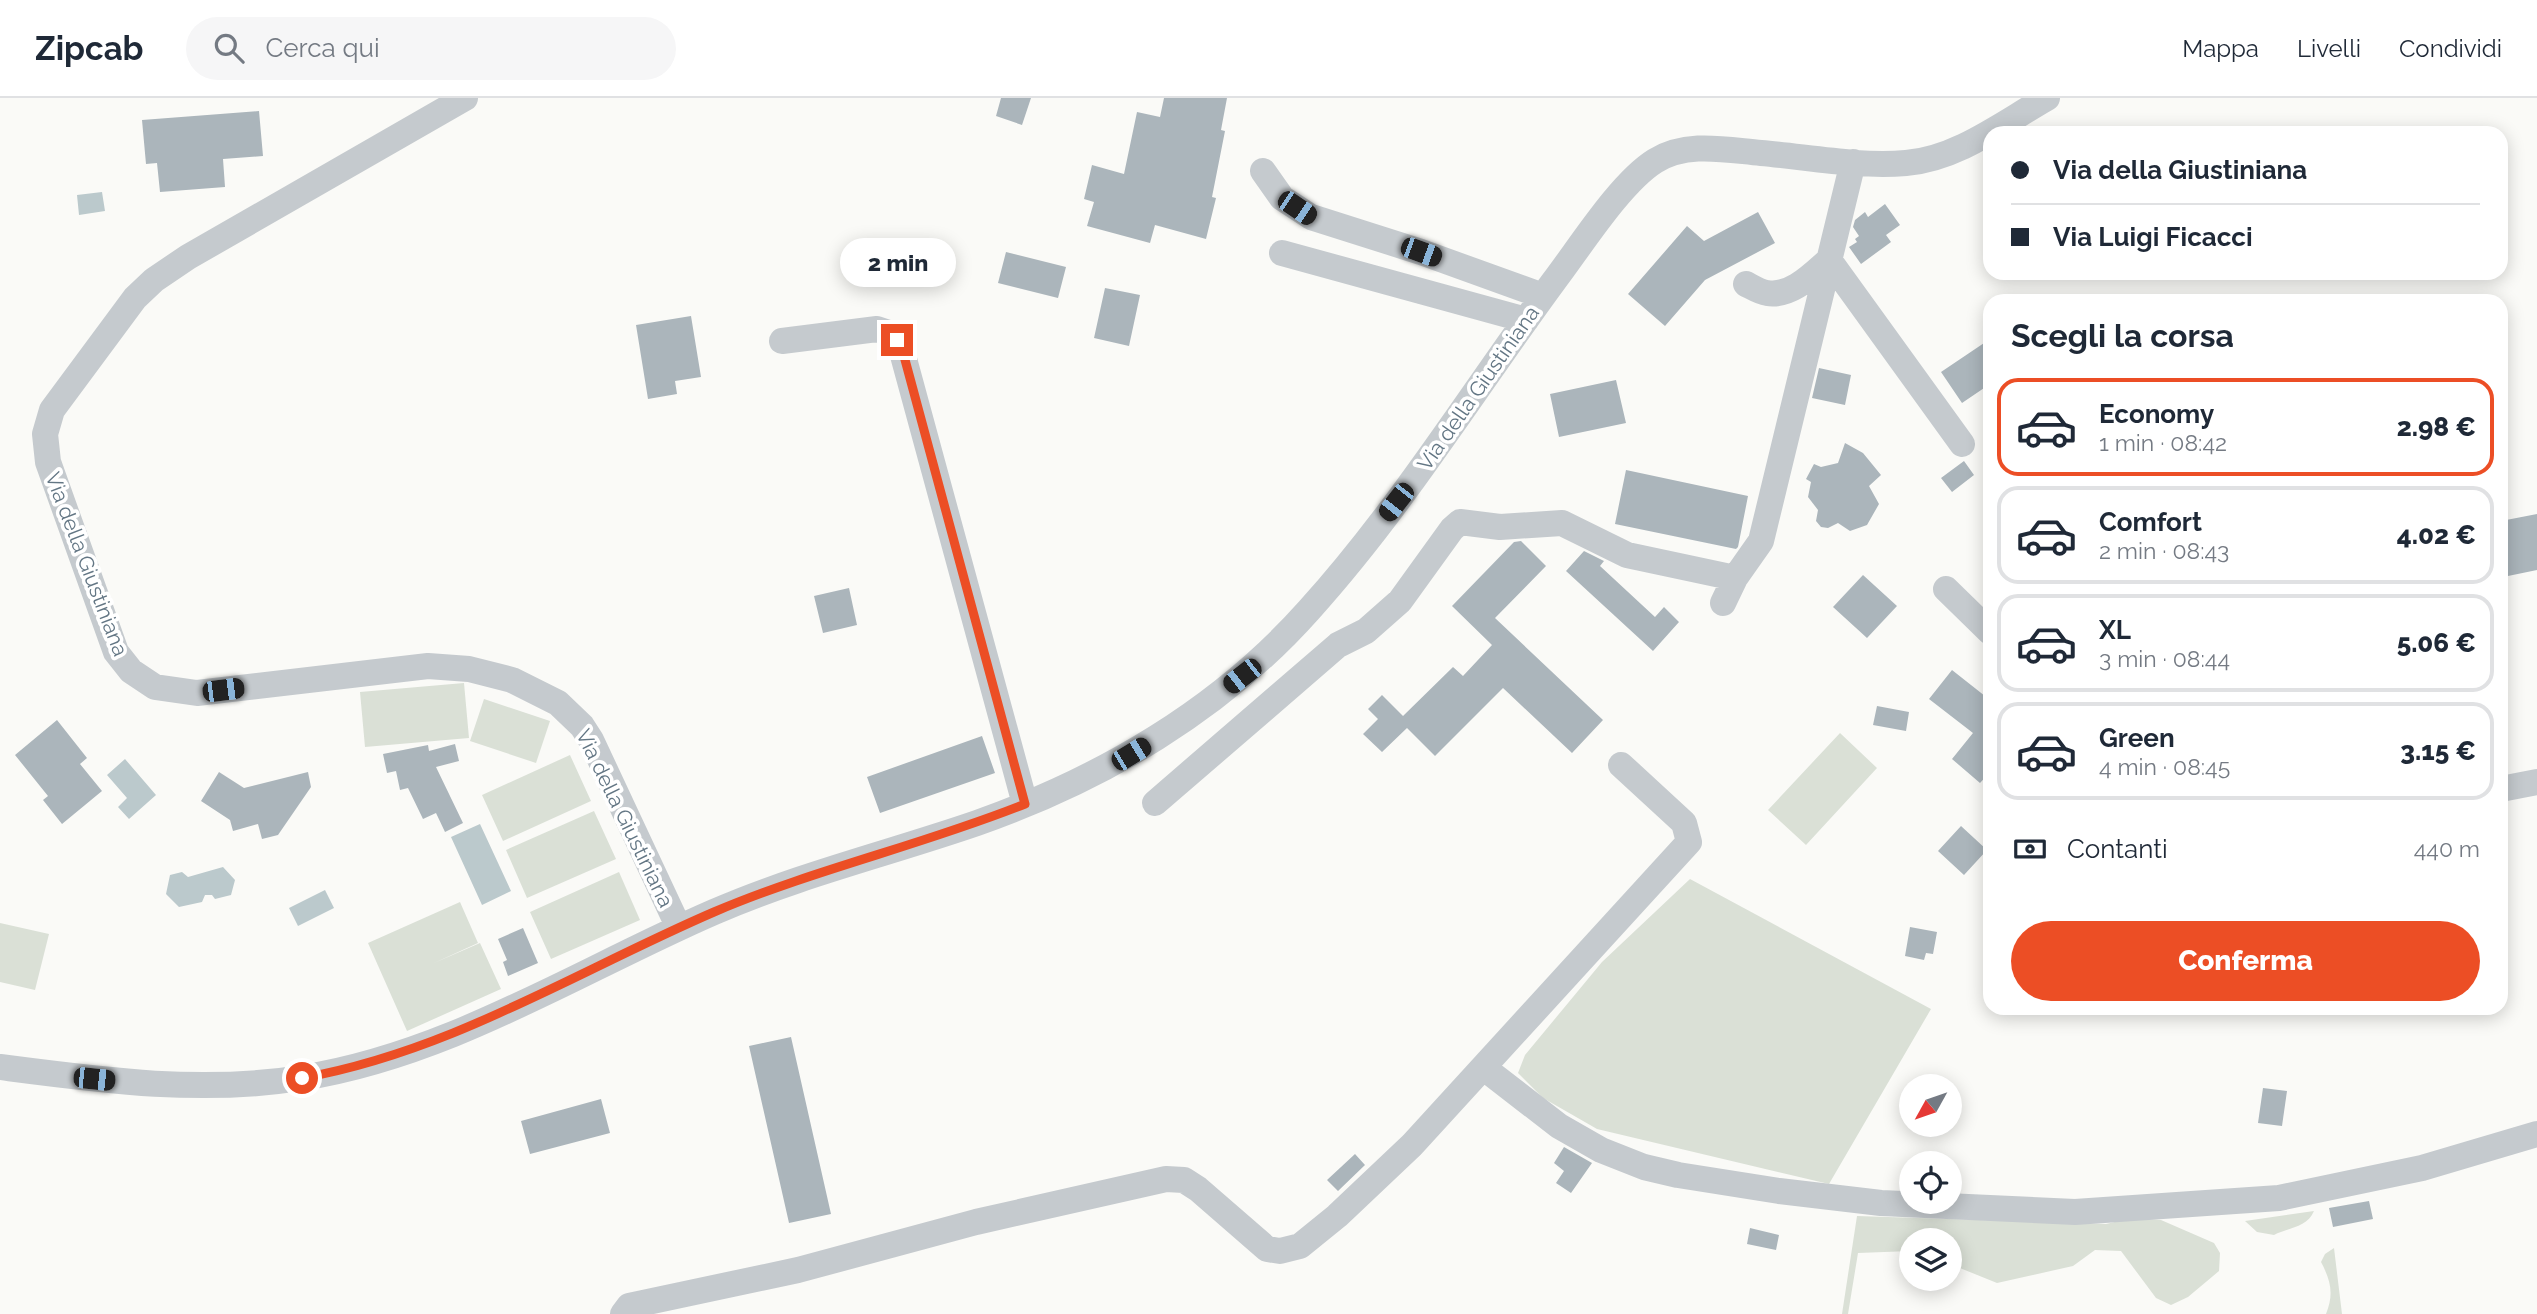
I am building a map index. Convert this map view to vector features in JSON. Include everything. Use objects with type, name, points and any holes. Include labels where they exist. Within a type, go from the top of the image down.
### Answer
[{"type":"street","name":"Via della Giustiniana","points":[[466,98],[188,257],[154,280],[135,298],[52,410],[45,435],[48,462],[116,652],[140,679],[155,687],[197,693],[428,666],[469,668],[513,680],[558,704],[582,726],[679,928]]},
{"type":"street","name":"Via della Giustiniana","points":[[1997,126],[2047,98]]},
{"type":"street","name":"Via della Giustiniana","points":[[0,1067],[181,1086],[236,1085],[318,1075],[392,1056],[460,1031],[679,928],[752,897],[971,825],[1100,771],[1147,744],[1215,697],[1276,644],[1321,597],[1396,502],[1543,296],[1630,182],[1643,169],[1664,156],[1680,151],[1712,148],[1853,162],[1905,163],[1934,158],[1983,134]]},
{"type":"street","points":[[1723,603],[1735,578],[1761,541],[1853,162]]},
{"type":"street","points":[[1263,171],[1282,198],[1311,217],[1421,252],[1543,296]]},
{"type":"street","points":[[1282,253],[1526,320]]},
{"type":"street","points":[[1746,284],[1765,293],[1785,292],[1829,260]]},
{"type":"street","points":[[1829,260],[1962,444]]},
{"type":"street","points":[[782,341],[877,329],[892,334],[901,348],[1025,804]]},
{"type":"street","points":[[1155,803],[1338,645],[1366,631],[1400,601],[1451,529],[1460,522],[1500,527],[1562,523],[1627,555],[1735,578]]},
{"type":"street","points":[[1946,589],[1983,625]]},
{"type":"street","points":[[623,1314],[629,1306],[798,1270],[976,1222],[1166,1179],[1184,1180],[1191,1184],[1266,1249],[1280,1251],[1300,1245],[1337,1216],[1412,1145],[1689,842],[1684,823],[1621,765]]},
{"type":"street","points":[[2508,788],[2537,782]]},
{"type":"street","points":[[1483,1069],[1559,1126],[1601,1150],[1644,1167],[1766,1189],[1881,1203],[2075,1212],[2279,1198],[2422,1168],[2537,1133]]},
{"type":"shaded area","points":[[102,192],[105,211],[79,215],[77,195]]},
{"type":"shaded area","points":[[464,683],[469,738],[365,747],[360,692]]},
{"type":"shaded area","points":[[484,699],[550,721],[536,763],[470,741]]},
{"type":"shaded area","points":[[1840,733],[1877,768],[1806,845],[1768,810]]},
{"type":"shaded area","points":[[570,755],[591,801],[503,841],[482,795]]},
{"type":"shaded area","points":[[125,759],[156,795],[129,819],[118,807],[127,798],[107,775]]},
{"type":"shaded area","points":[[594,811],[616,859],[527,898],[506,850]]},
{"type":"shaded area","points":[[480,824],[511,891],[482,905],[451,837]]},
{"type":"shaded area","points":[[223,867],[235,880],[231,895],[215,899],[212,895],[205,895],[202,902],[179,907],[166,894],[170,875],[182,872],[188,877]]},
{"type":"shaded area","points":[[619,872],[640,920],[551,959],[530,912]]},
{"type":"shaded area","points":[[1690,879],[1931,1009],[1829,1184],[1597,1129],[1543,1098],[1518,1073],[1525,1055],[1602,962]]},
{"type":"shaded area","points":[[325,890],[334,908],[298,926],[289,908]]},
{"type":"shaded area","points":[[460,902],[478,943],[434,963],[480,943],[501,989],[407,1031],[368,943]]},
{"type":"shaded area","points":[[0,923],[49,934],[35,990],[0,982]]},
{"type":"shaded area","points":[[2314,1211],[2302,1224],[2274,1235],[2257,1232],[2245,1221]]},
{"type":"shaded area","points":[[1857,1216],[2106,1224],[2132,1218],[2161,1220],[2214,1243],[2220,1253],[2219,1271],[2188,1297],[2171,1305],[2156,1298],[2121,1251],[2095,1250],[2073,1266],[1997,1283],[1962,1269],[1962,1228],[1899,1228],[1899,1251],[1858,1253],[1848,1314],[1842,1314]]},
{"type":"shaded area","points":[[2334,1248],[2342,1314],[2326,1314],[2330,1288],[2321,1262],[2325,1254]]},
{"type":"building","points":[[1001,98],[1031,98],[1022,125],[996,116]]},
{"type":"building","points":[[1164,98],[1227,98],[1221,130],[1225,131],[1212,197],[1216,198],[1206,239],[1155,225],[1150,243],[1087,226],[1094,202],[1084,199],[1092,165],[1124,174],[1137,112],[1160,117]]},
{"type":"building","points":[[259,111],[263,156],[223,159],[225,187],[160,192],[157,163],[146,164],[142,120]]},
{"type":"building","points":[[1885,204],[1900,225],[1886,235],[1891,242],[1861,264],[1849,247],[1857,242],[1855,239],[1859,236],[1853,227],[1855,220],[1865,212],[1868,217]]},
{"type":"building","points":[[1758,212],[1775,243],[1705,280],[1665,326],[1628,294],[1687,226],[1704,241]]},
{"type":"building","points":[[1006,252],[1066,267],[1058,298],[998,283]]},
{"type":"building","points":[[1105,288],[1140,295],[1129,346],[1094,338]]},
{"type":"building","points":[[691,316],[701,377],[675,381],[677,394],[648,399],[636,325]]},
{"type":"building","points":[[1983,344],[1983,389],[1962,403],[1941,372]]},
{"type":"building","points":[[1819,368],[1851,375],[1845,405],[1812,398]]},
{"type":"building","points":[[1616,380],[1626,423],[1559,437],[1550,394]]},
{"type":"building","points":[[1845,443],[1863,453],[1881,475],[1869,486],[1879,504],[1867,525],[1850,531],[1838,523],[1828,528],[1821,527],[1816,521],[1818,510],[1808,497],[1811,482],[1806,479],[1814,464],[1821,467],[1838,463]]},
{"type":"building","points":[[1964,461],[1974,475],[1952,492],[1941,478]]},
{"type":"building","points":[[1626,470],[1748,496],[1738,547],[1736,549],[1615,524]]},
{"type":"building","points":[[2537,514],[2537,570],[2508,576],[2508,520]]},
{"type":"building","points":[[1521,541],[1546,566],[1495,618],[1603,720],[1572,753],[1503,688],[1435,756],[1407,728],[1382,752],[1363,734],[1378,719],[1368,709],[1382,695],[1403,716],[1453,667],[1463,676],[1492,645],[1452,606],[1514,542]]},
{"type":"building","points":[[1584,551],[1604,561],[1600,566],[1655,617],[1664,607],[1679,622],[1653,651],[1566,571]]},
{"type":"building","points":[[1863,575],[1897,606],[1867,638],[1833,607]]},
{"type":"building","points":[[849,588],[857,625],[823,633],[814,596]]},
{"type":"building","points":[[1952,670],[1983,694],[1983,780],[1980,783],[1952,759],[1973,733],[1929,699]]},
{"type":"building","points":[[1877,706],[1909,712],[1906,731],[1873,725]]},
{"type":"building","points":[[57,720],[87,758],[80,764],[102,791],[62,824],[43,800],[48,796],[15,755]]},
{"type":"building","points":[[982,736],[995,773],[880,813],[867,777]]},
{"type":"building","points":[[455,744],[459,761],[436,767],[463,823],[445,832],[436,813],[423,819],[408,788],[400,790],[396,771],[387,773],[383,754],[428,745],[429,751]]},
{"type":"building","points":[[219,772],[244,788],[308,772],[311,787],[278,835],[262,839],[258,824],[233,831],[230,820],[201,801]]},
{"type":"building","points":[[1961,826],[1983,846],[1983,854],[1964,875],[1938,851]]},
{"type":"building","points":[[1910,927],[1937,932],[1933,954],[1926,953],[1924,960],[1905,956]]},
{"type":"building","points":[[523,928],[538,963],[508,976],[503,962],[507,960],[498,939]]},
{"type":"building","points":[[791,1037],[831,1214],[789,1223],[749,1046]]},
{"type":"building","points":[[2263,1088],[2287,1091],[2282,1126],[2258,1123]]},
{"type":"building","points":[[601,1099],[610,1133],[530,1154],[521,1121]]},
{"type":"building","points":[[1564,1147],[1592,1163],[1571,1193],[1556,1183],[1564,1171],[1554,1163]]},
{"type":"building","points":[[1355,1154],[1365,1165],[1338,1191],[1327,1180]]},
{"type":"building","points":[[2369,1201],[2373,1219],[2333,1227],[2329,1208]]},
{"type":"building","points":[[1750,1228],[1779,1235],[1776,1250],[1747,1244]]},
{"type":"route","points":[[302,1078],[354,1067],[428,1044],[514,1007],[712,913],[1025,804],[904,356],[897,340]]}]
